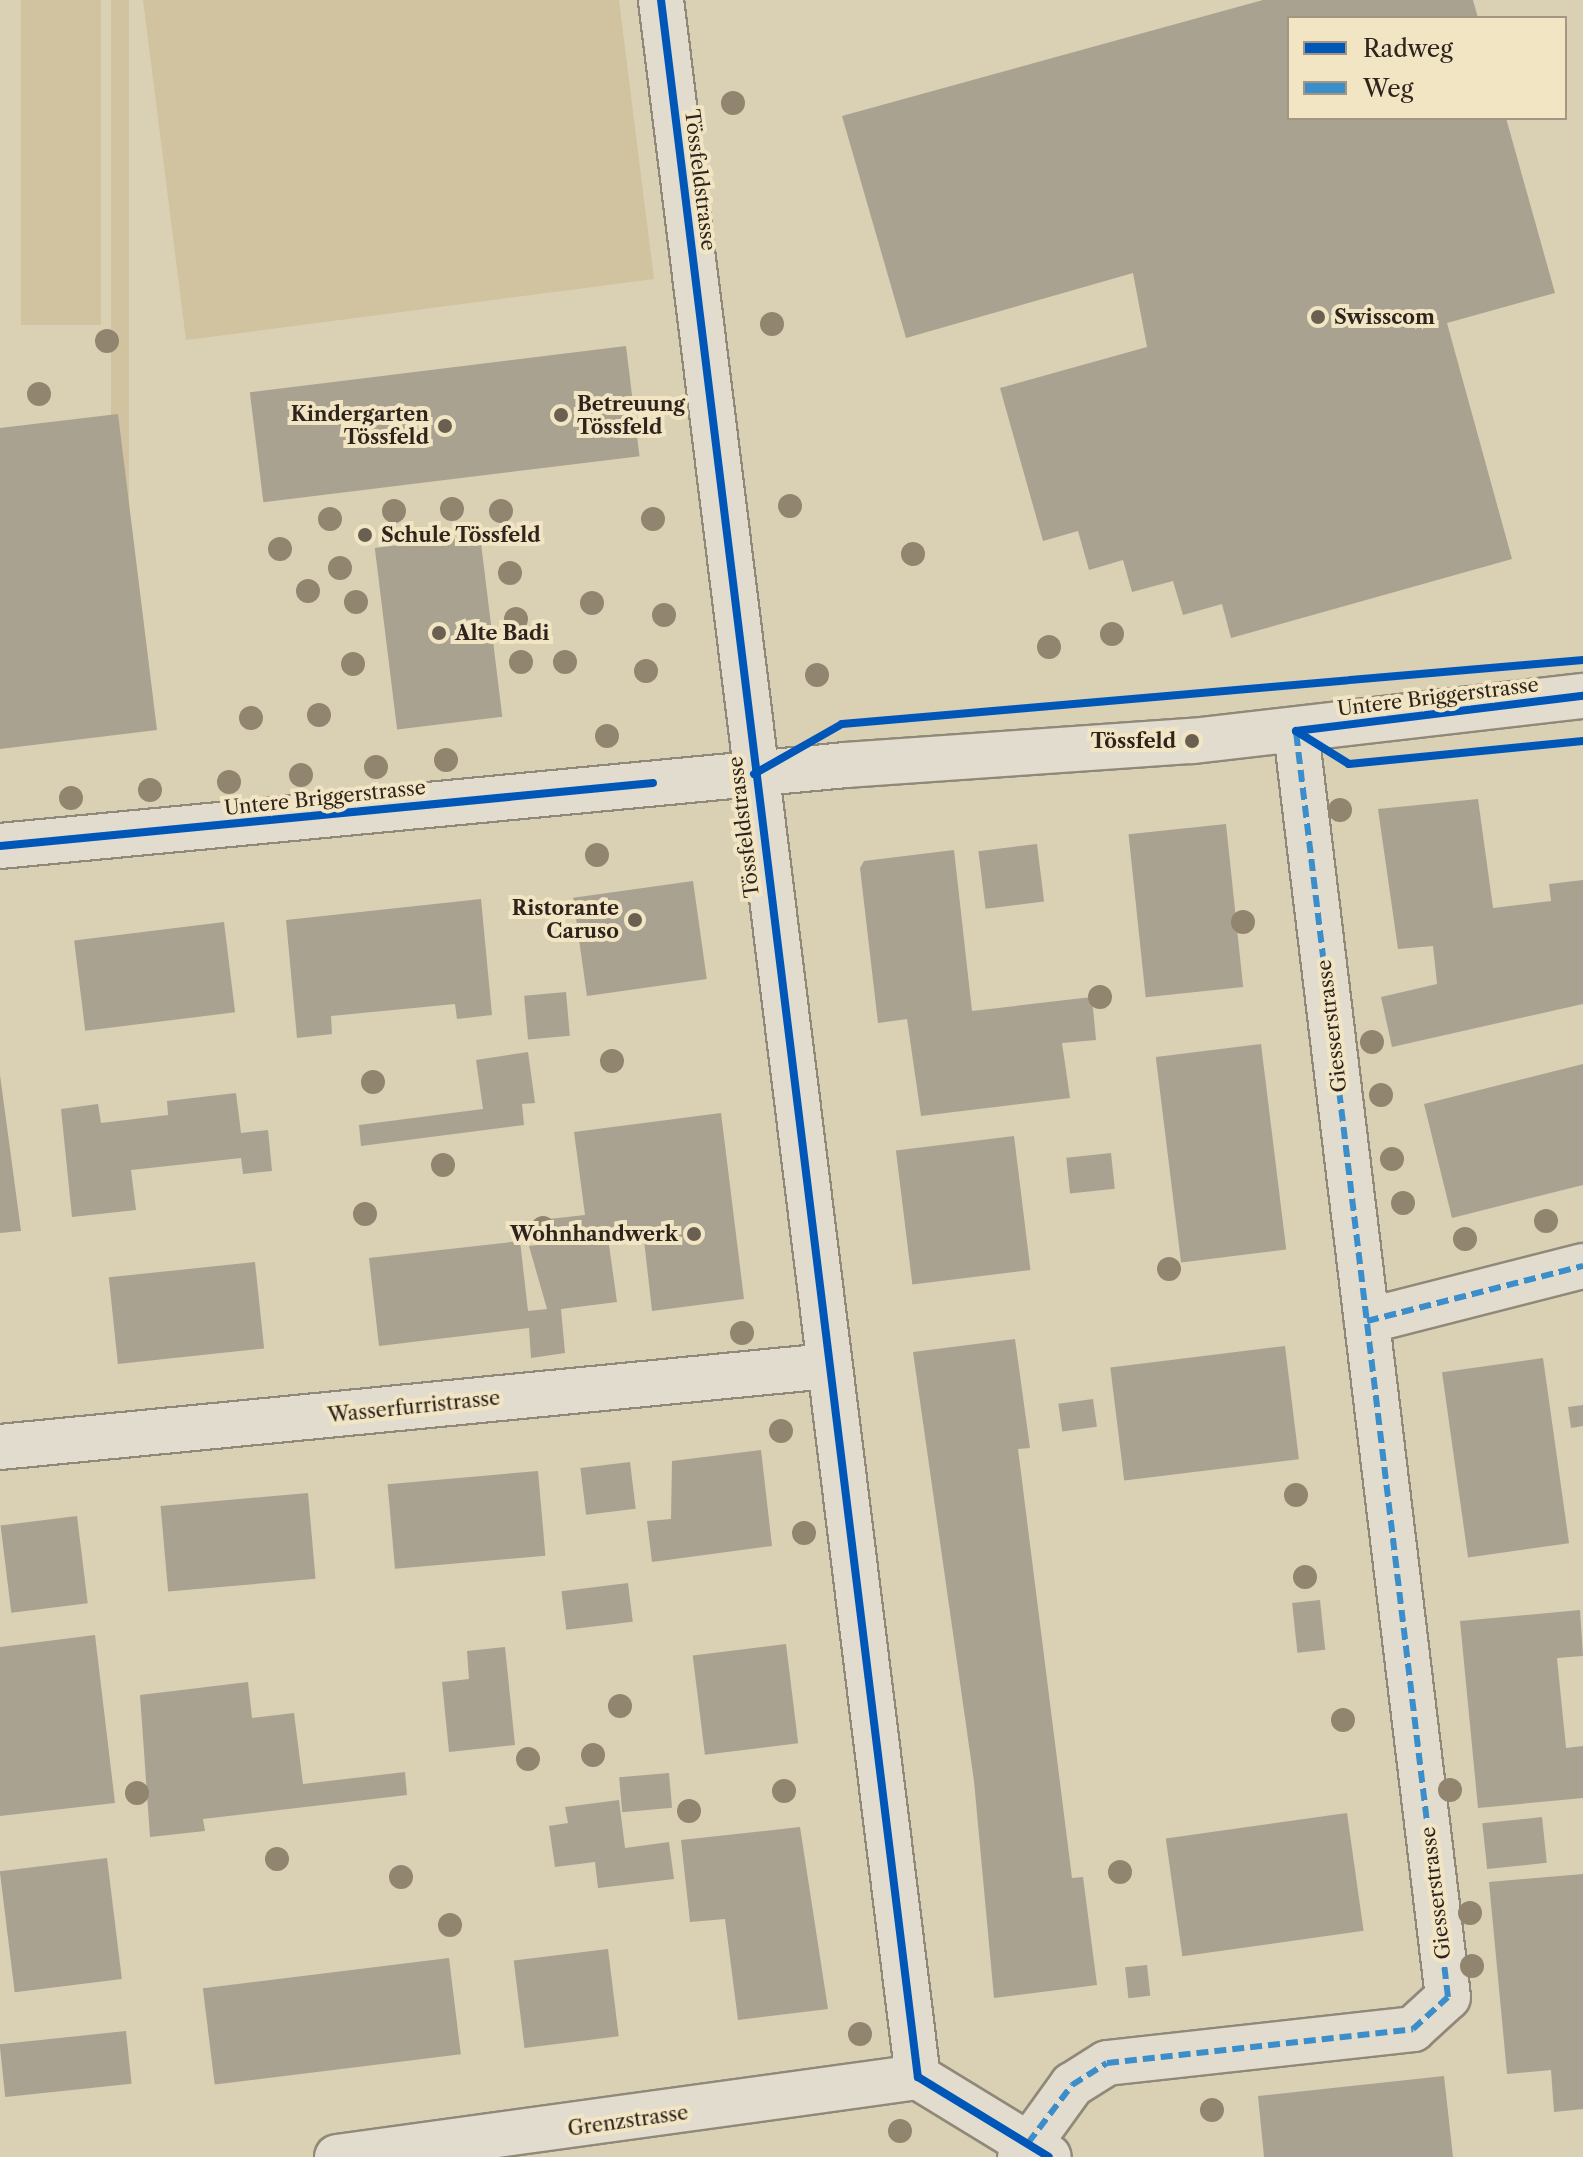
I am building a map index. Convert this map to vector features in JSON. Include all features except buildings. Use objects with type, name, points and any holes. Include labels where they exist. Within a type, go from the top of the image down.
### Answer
[{"type":"street","name":"Tössfeldstrasse","points":[[661,0],[827,1366],[918,2077]]},
{"type":"street","name":"Untere Briggerstrasse","points":[[0,846],[754,774],[1296,731],[1583,696]]},
{"type":"street","name":"Giesserstrasse","points":[[1032,2152],[1072,2085],[1107,2063],[1413,2029],[1448,1997],[1296,731]]},
{"type":"street","points":[[1367,1321],[1583,1266]]},
{"type":"street","name":"Wasserfurristrasse","points":[[0,1447],[827,1366]]},
{"type":"street","points":[[918,2077],[1032,2152]]},
{"type":"street","name":"Grenzstrasse","points":[[337,2157],[918,2077]]},
{"type":"shaded area","points":[[21,0],[101,0],[101,325],[21,325]]},
{"type":"shaded area","points":[[111,0],[129,0],[129,670],[111,670]]},
{"type":"shaded area","points":[[143,0],[619,0],[654,279],[186,340]]},
{"type":"marked path","points":[[1028,2143],[1072,2085],[1107,2063],[1413,2029],[1448,1997],[1296,731]]},
{"type":"marked path","points":[[1367,1321],[1583,1266]]},
{"type":"cycle path","points":[[661,0],[918,2077],[1049,2157]]},
{"type":"cycle path","points":[[754,774],[842,724],[1583,660]]},
{"type":"cycle path","points":[[1296,731],[1583,696]]},
{"type":"cycle path","points":[[1296,731],[1349,764],[1583,741]]},
{"type":"cycle path","points":[[0,846],[653,783]]},
{"type":"place","name":"Swisscom","points":[[1318,317]]},
{"type":"place","name":"Betreuung Tössfeld","points":[[561,415]]},
{"type":"place","name":"Kindergarten Tössfeld","points":[[445,426]]},
{"type":"place","name":"Schule Tössfeld","points":[[365,535]]},
{"type":"place","name":"Alte Badi","points":[[439,633]]},
{"type":"place","name":"Tössfeld","points":[[1192,741]]},
{"type":"place","name":"Ristorante Caruso","points":[[635,920]]},
{"type":"place","name":"Wohnhandwerk","points":[[694,1234]]}]
